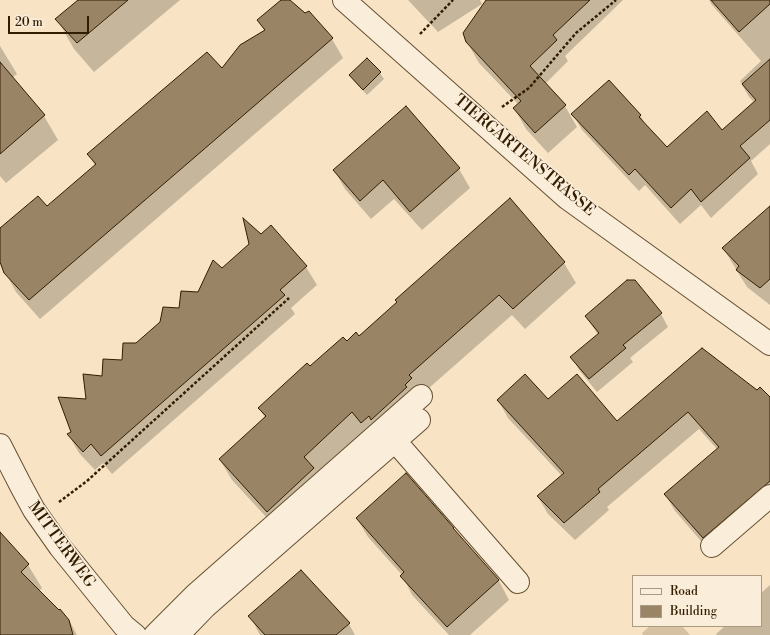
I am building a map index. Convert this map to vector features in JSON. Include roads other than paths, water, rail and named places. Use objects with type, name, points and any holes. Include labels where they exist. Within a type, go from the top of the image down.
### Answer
[{"type":"street","name":"TIERGARTENSTRASSE","points":[[344,0],[567,198],[770,344]]},
{"type":"street","points":[[155,635],[201,590],[421,396]]},
{"type":"street","points":[[178,635],[205,607],[420,420]]},
{"type":"street","points":[[395,442],[518,582]]},
{"type":"street","name":"MITTERWEG","points":[[0,445],[21,486],[39,516],[60,547],[125,632]]},
{"type":"street","points":[[712,546],[770,496]]}]
